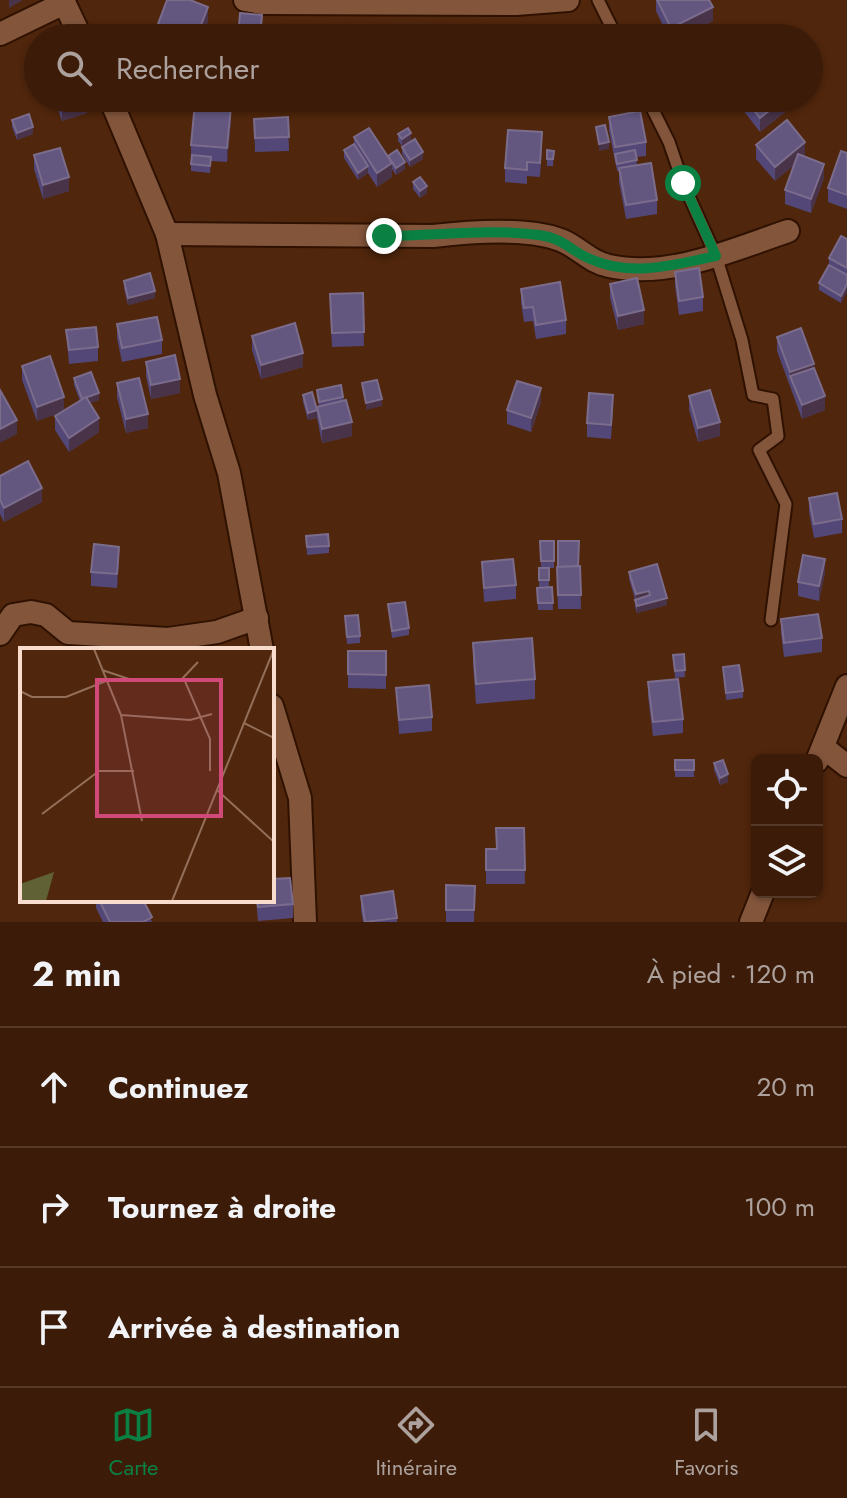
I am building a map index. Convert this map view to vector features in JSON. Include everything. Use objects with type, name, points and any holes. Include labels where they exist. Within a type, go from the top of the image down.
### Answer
[{"type":"street","points":[[245,0],[262,3],[418,4],[516,4],[568,0]]},
{"type":"street","points":[[0,34],[64,1],[75,24]]},
{"type":"street","points":[[116,112],[167,234],[205,395],[229,473],[262,648]]},
{"type":"street","points":[[167,234],[419,236],[474,231],[507,232],[541,235],[566,242],[586,257],[608,266],[658,269],[716,256],[788,231]]},
{"type":"street","points":[[0,634],[13,615],[31,612],[46,615],[68,633],[168,639],[217,632],[257,618]]},
{"type":"street","points":[[820,754],[847,686]]},
{"type":"street","points":[[274,713],[291,777],[300,798],[305,922]]},
{"type":"street","points":[[823,755],[847,766]]},
{"type":"street","points":[[751,922],[761,898]]},
{"type":"lane","points":[[598,0],[610,24]]},
{"type":"lane","points":[[654,112],[716,256],[742,340],[753,395],[773,399],[778,436],[759,450],[786,504],[771,620]]},
{"type":"building","points":[[167,0],[190,0],[208,7],[201,24],[158,24]]},
{"type":"building","points":[[657,0],[709,0],[713,7],[679,24],[669,24]]},
{"type":"building","points":[[240,13],[262,15],[261,24],[239,24]]},
{"type":"building","points":[[194,112],[230,112],[227,148],[191,145]]},
{"type":"building","points":[[640,112],[646,142],[615,147],[609,117]]},
{"type":"building","points":[[29,114],[33,127],[17,133],[12,120]]},
{"type":"building","points":[[288,117],[289,137],[255,138],[254,119]]},
{"type":"building","points":[[787,120],[805,142],[775,167],[756,145]]},
{"type":"building","points":[[605,125],[609,142],[599,144],[596,127]]},
{"type":"building","points":[[369,128],[392,163],[377,173],[354,137]]},
{"type":"building","points":[[408,128],[411,133],[402,139],[398,134]]},
{"type":"building","points":[[508,130],[542,132],[540,163],[527,162],[527,170],[505,168]]},
{"type":"building","points":[[415,139],[423,152],[410,160],[402,147]]},
{"type":"building","points":[[354,144],[368,166],[358,173],[344,150]]},
{"type":"building","points":[[60,148],[69,177],[43,185],[34,155]]},
{"type":"building","points":[[397,150],[405,162],[396,168],[388,156]]},
{"type":"building","points":[[547,150],[554,151],[553,159],[547,159]]},
{"type":"building","points":[[635,150],[637,160],[617,164],[615,154]]},
{"type":"building","points":[[841,151],[847,153],[847,195],[828,188]]},
{"type":"building","points":[[798,154],[824,164],[811,199],[785,190]]},
{"type":"building","points":[[192,155],[211,157],[210,166],[191,164]]},
{"type":"building","points":[[651,163],[657,200],[626,205],[619,168]]},
{"type":"building","points":[[420,177],[427,186],[420,191],[413,182]]},
{"type":"building","points":[[841,236],[847,239],[847,268],[829,258]]},
{"type":"building","points":[[829,265],[847,275],[847,284],[841,296],[819,283]]},
{"type":"building","points":[[699,268],[703,297],[679,301],[675,272]]},
{"type":"building","points":[[150,273],[155,291],[128,298],[124,281]]},
{"type":"building","points":[[637,278],[644,310],[618,316],[610,284]]},
{"type":"building","points":[[560,282],[566,320],[536,325],[533,307],[524,308],[521,289]]},
{"type":"building","points":[[363,293],[364,332],[332,333],[330,294]]},
{"type":"building","points":[[157,317],[162,340],[122,348],[117,324]]},
{"type":"building","points":[[295,323],[303,353],[261,365],[252,336]]},
{"type":"building","points":[[96,327],[98,347],[69,350],[66,330]]},
{"type":"building","points":[[801,328],[814,364],[790,372],[777,337]]},
{"type":"building","points":[[175,355],[180,379],[151,385],[146,362]]},
{"type":"building","points":[[50,356],[64,397],[37,407],[22,366]]},
{"type":"building","points":[[814,368],[825,396],[802,405],[790,376]]},
{"type":"building","points":[[91,372],[99,393],[82,399],[74,378]]},
{"type":"building","points":[[139,378],[148,414],[126,419],[117,383]]},
{"type":"building","points":[[377,380],[382,399],[366,403],[362,383]]},
{"type":"building","points":[[517,381],[541,388],[531,418],[507,410]]},
{"type":"building","points":[[341,385],[343,397],[319,402],[317,390]]},
{"type":"building","points":[[0,390],[17,420],[0,429]]},
{"type":"building","points":[[710,390],[720,422],[698,428],[689,396]]},
{"type":"building","points":[[312,392],[317,410],[308,413],[303,395]]},
{"type":"building","points":[[589,393],[613,395],[611,425],[587,423]]},
{"type":"building","points":[[86,397],[99,418],[69,438],[55,416]]},
{"type":"building","points":[[346,400],[352,422],[322,429],[317,407]]},
{"type":"building","points":[[28,461],[42,488],[4,508],[0,500],[0,476]]},
{"type":"building","points":[[837,493],[842,519],[814,524],[809,498]]},
{"type":"building","points":[[328,534],[329,546],[307,547],[306,536]]},
{"type":"building","points":[[540,541],[554,541],[554,561],[541,561]]},
{"type":"building","points":[[558,541],[579,541],[578,566],[558,567]]},
{"type":"building","points":[[94,544],[119,547],[117,574],[91,572]]},
{"type":"building","points":[[803,555],[825,559],[819,586],[798,582]]},
{"type":"building","points":[[513,559],[516,585],[484,588],[482,562]]},
{"type":"building","points":[[657,564],[667,598],[637,606],[635,600],[650,595],[649,591],[636,594],[629,572]]},
{"type":"building","points":[[580,566],[581,595],[558,595],[557,567]]},
{"type":"building","points":[[539,568],[549,568],[549,580],[539,580]]},
{"type":"building","points":[[552,587],[553,603],[538,603],[537,588]]},
{"type":"building","points":[[405,602],[409,628],[392,631],[388,604]]},
{"type":"building","points":[[818,614],[822,638],[784,643],[781,619]]},
{"type":"building","points":[[358,615],[360,636],[347,637],[345,616]]},
{"type":"building","points":[[532,638],[535,679],[476,684],[473,643]]},
{"type":"building","points":[[348,651],[386,651],[386,675],[348,674]]},
{"type":"building","points":[[684,654],[685,670],[675,671],[673,655]]},
{"type":"building","points":[[739,665],[743,691],[726,693],[723,667]]},
{"type":"building","points":[[678,679],[683,719],[653,722],[648,682]]},
{"type":"building","points":[[429,685],[432,717],[399,720],[396,688]]},
{"type":"building","points":[[675,760],[694,760],[694,770],[675,770]]},
{"type":"building","points":[[723,760],[728,774],[720,778],[714,763]]},
{"type":"building","points":[[496,828],[524,828],[525,870],[486,870],[486,849],[497,849]]},
{"type":"building","points":[[290,878],[293,904],[258,907],[257,902],[274,902],[274,879]]},
{"type":"building","points":[[446,885],[475,886],[474,910],[446,910]]},
{"type":"building","points":[[393,891],[397,918],[365,922],[361,896]]},
{"type":"building","points":[[100,902],[144,902],[152,917],[143,922],[110,922]]},
{"type":"route","points":[[384,236],[433,236],[474,231],[541,235],[566,242],[586,257],[608,266],[658,269],[716,256],[683,183]]}]
